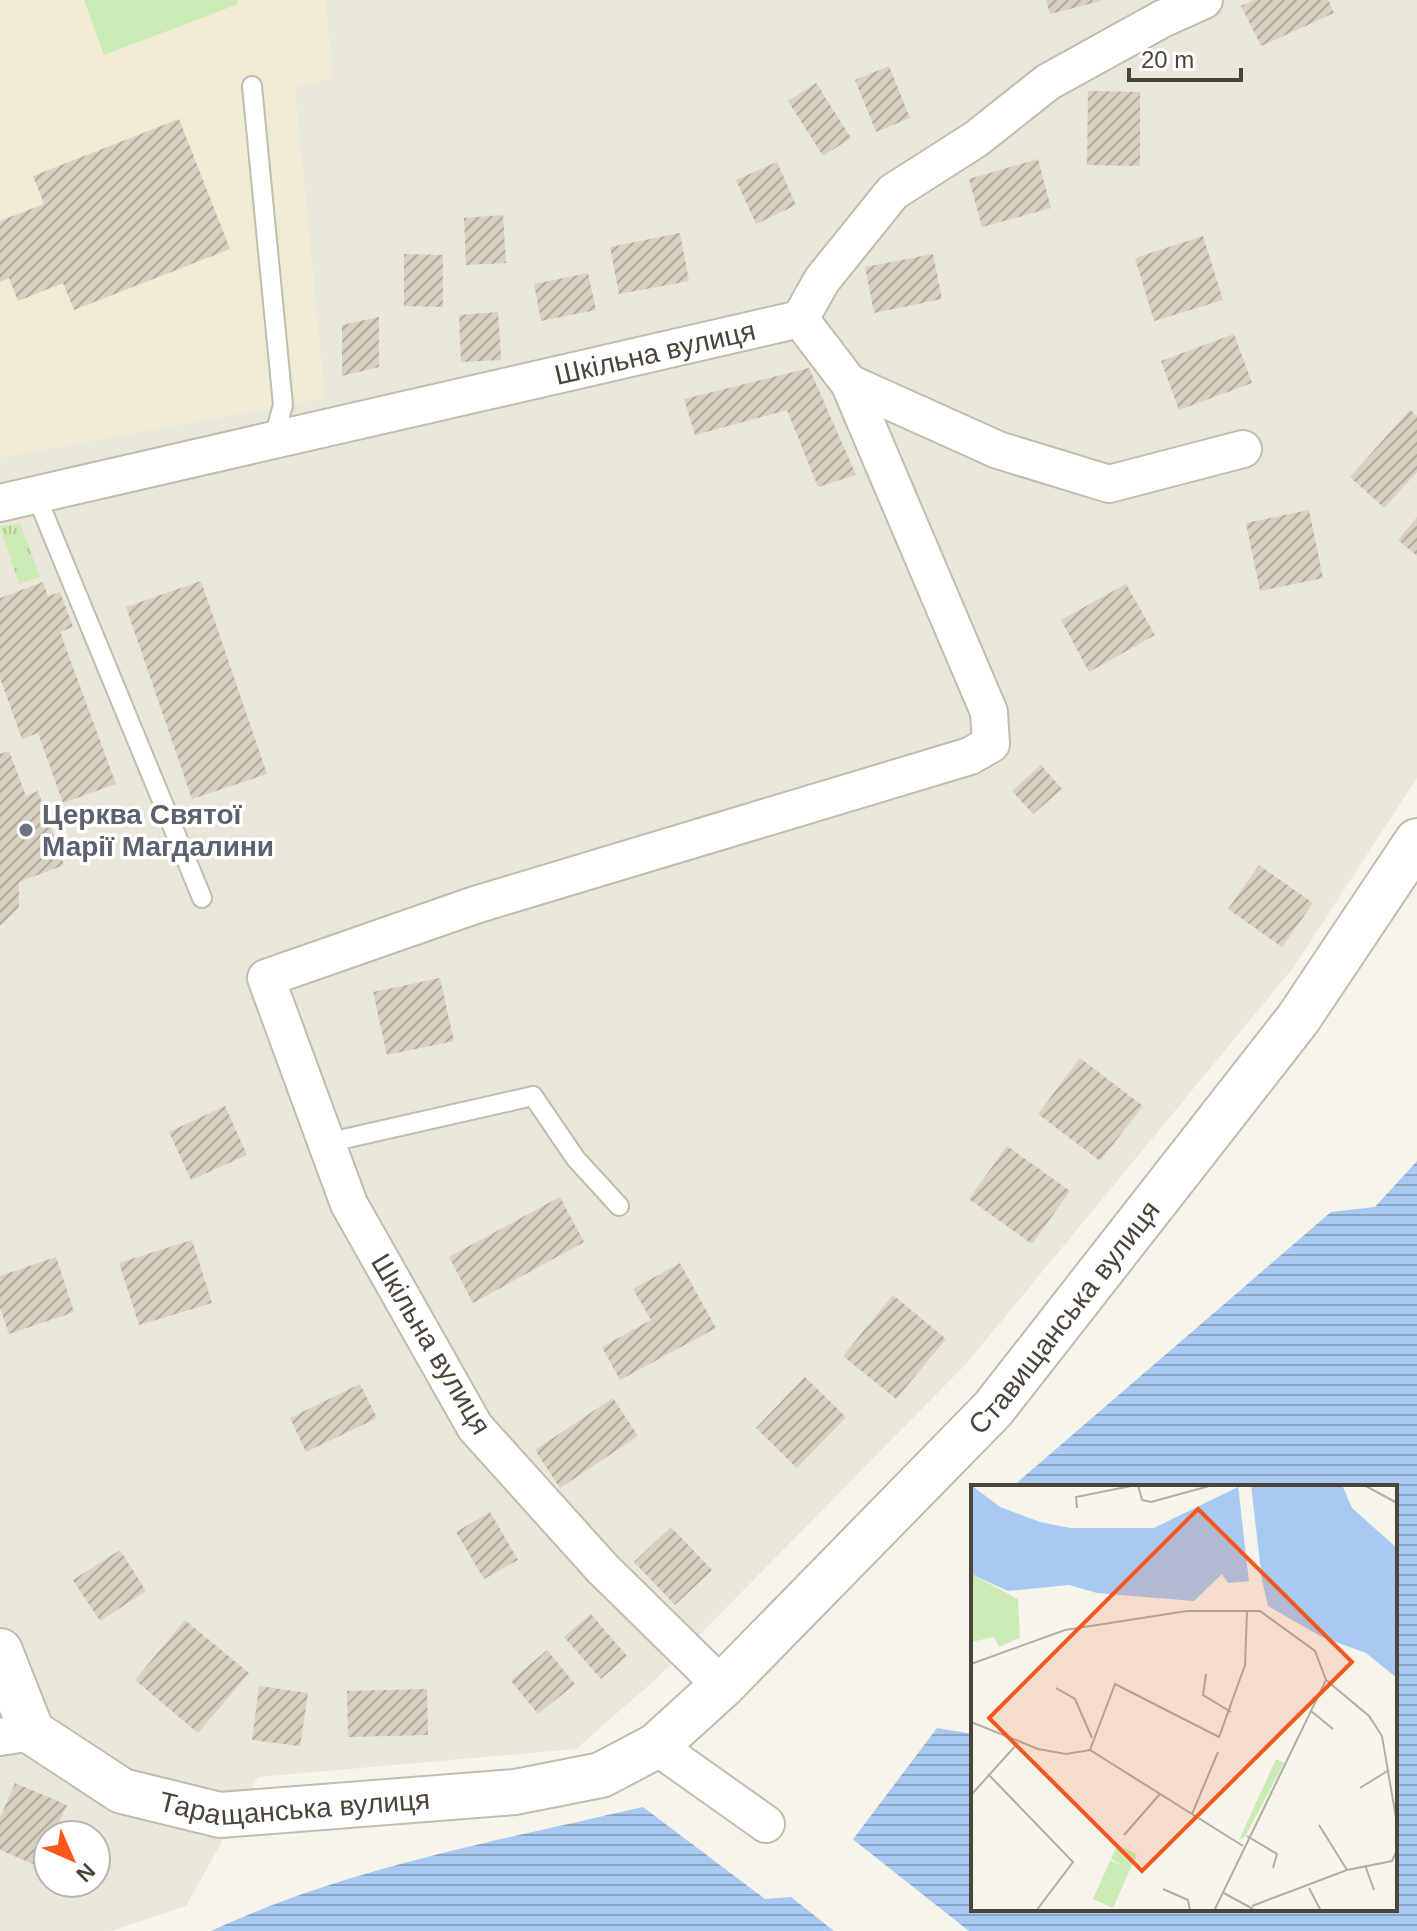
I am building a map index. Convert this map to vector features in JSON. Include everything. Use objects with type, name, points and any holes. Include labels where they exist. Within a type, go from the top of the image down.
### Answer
[{"type":"street","points":[[1204,0],[1162,9],[1048,82],[976,139],[893,192],[822,280],[800,319],[849,383],[998,450],[1109,484],[1243,449]]},
{"type":"street","name":"Шкільна вулиця","points":[[0,503],[800,319]]},
{"type":"street","name":"Шкільна вулиця","points":[[722,1686],[602,1568],[475,1427],[349,1204],[266,978],[475,905],[970,756],[991,744],[989,712],[849,383]]},
{"type":"street","name":"Ставищанська вулиця","points":[[656,1746],[722,1686],[993,1409],[1298,1019],[1417,841]]},
{"type":"street","name":"Таращанська вулиця","points":[[0,1651],[16,1735],[122,1791],[220,1815],[515,1792],[601,1775],[656,1746]]},
{"type":"street","points":[[656,1746],[766,1824]]},
{"type":"lane","points":[[252,86],[283,405],[273,441]]},
{"type":"lane","points":[[36,495],[202,898]]},
{"type":"lane","points":[[326,1143],[533,1096],[576,1159],[619,1206]]},
{"type":"shaded area","points":[[0,0],[1417,0],[1417,778],[1293,968],[966,1364],[657,1678],[576,1749],[258,1777],[186,1906],[111,1931],[0,1931]]},
{"type":"shaded area","points":[[0,0],[325,0],[334,78],[295,87],[325,398],[0,458]]},
{"type":"green space","points":[[84,0],[236,0],[238,4],[104,55]]},
{"type":"green space","points":[[20,523],[40,577],[19,584],[0,527]]},
{"type":"water","points":[[1417,1161],[1417,1931],[211,1931],[262,1909],[368,1873],[643,1807],[765,1899],[791,1897],[851,1842],[937,1728],[971,1734],[971,1911],[1397,1911],[1397,1485],[1014,1485],[1331,1212],[1375,1207]]},
{"type":"pier","points":[[850,1837],[969,1931],[834,1931],[791,1897],[804,1879]]},
{"type":"building","points":[[1046,0],[1101,0],[1101,1],[1050,14]]},
{"type":"building","points":[[1255,0],[1328,0],[1334,13],[1261,46],[1241,6]]},
{"type":"building","points":[[889,66],[910,118],[876,132],[855,80]]},
{"type":"building","points":[[816,83],[851,138],[823,156],[788,101]]},
{"type":"building","points":[[1088,91],[1140,92],[1140,166],[1087,165]]},
{"type":"building","points":[[179,119],[230,249],[74,310],[63,283],[18,301],[9,278],[0,282],[0,221],[44,204],[33,176]]},
{"type":"building","points":[[1038,159],[1051,208],[982,227],[969,179]]},
{"type":"building","points":[[777,162],[796,205],[756,224],[736,180]]},
{"type":"building","points":[[503,215],[506,263],[466,265],[464,218]]},
{"type":"building","points":[[680,233],[689,281],[619,294],[610,247]]},
{"type":"building","points":[[1203,236],[1223,300],[1154,321],[1135,258]]},
{"type":"building","points":[[404,254],[443,255],[443,307],[404,306]]},
{"type":"building","points":[[933,254],[942,299],[874,313],[865,267]]},
{"type":"building","points":[[588,273],[596,310],[541,321],[534,284]]},
{"type":"building","points":[[498,312],[501,360],[461,362],[459,315]]},
{"type":"building","points":[[379,317],[379,367],[342,376],[342,325]]},
{"type":"building","points":[[1234,334],[1252,383],[1179,410],[1161,361]]},
{"type":"building","points":[[809,368],[856,475],[818,487],[787,410],[695,435],[684,399]]},
{"type":"building","points":[[1410,410],[1417,416],[1417,472],[1384,508],[1350,477]]},
{"type":"building","points":[[1309,510],[1323,578],[1260,591],[1246,523]]},
{"type":"building","points":[[1417,517],[1417,556],[1398,540]]},
{"type":"building","points":[[201,581],[267,774],[192,799],[126,607]]},
{"type":"building","points":[[43,582],[48,596],[60,592],[73,627],[60,632],[116,784],[63,803],[38,733],[22,739],[0,678],[0,598]]},
{"type":"building","points":[[1126,584],[1155,635],[1089,672],[1061,620]]},
{"type":"building","name":"Церква Святої Марії Магдалини","points":[[9,751],[26,796],[38,791],[64,865],[19,882],[19,907],[0,926],[0,754]]},
{"type":"building","points":[[1041,765],[1062,789],[1033,814],[1012,791]]},
{"type":"building","points":[[1259,865],[1313,903],[1282,947],[1228,909]]},
{"type":"building","points":[[440,978],[454,1041],[387,1055],[373,992]]},
{"type":"building","points":[[1080,1058],[1143,1106],[1100,1161],[1038,1114]]},
{"type":"building","points":[[225,1106],[247,1155],[191,1180],[169,1132]]},
{"type":"building","points":[[1007,1146],[1070,1191],[1032,1244],[969,1199]]},
{"type":"building","points":[[560,1197],[584,1242],[473,1303],[449,1257]]},
{"type":"building","points":[[192,1240],[212,1303],[139,1325],[119,1263]]},
{"type":"building","points":[[56,1257],[74,1312],[9,1334],[0,1308],[0,1276]]},
{"type":"building","points":[[680,1263],[716,1328],[620,1380],[602,1347],[651,1320],[633,1289]]},
{"type":"building","points":[[893,1295],[946,1339],[896,1399],[843,1356]]},
{"type":"building","points":[[805,1377],[846,1417],[797,1468],[756,1428]]},
{"type":"building","points":[[360,1384],[377,1418],[306,1452],[290,1418]]},
{"type":"building","points":[[613,1398],[638,1436],[560,1488],[535,1450]]},
{"type":"building","points":[[490,1512],[518,1560],[484,1579],[456,1532]]},
{"type":"building","points":[[671,1527],[712,1570],[675,1605],[634,1562]]},
{"type":"building","points":[[120,1550],[146,1591],[100,1621],[73,1580]]},
{"type":"building","points":[[591,1614],[627,1656],[601,1679],[564,1637]]},
{"type":"building","points":[[185,1620],[249,1673],[198,1733],[135,1680]]},
{"type":"building","points":[[547,1650],[575,1684],[538,1714],[511,1681]]},
{"type":"building","points":[[259,1686],[308,1693],[300,1746],[252,1740]]},
{"type":"building","points":[[427,1689],[428,1735],[348,1737],[347,1691]]},
{"type":"building","points":[[15,1783],[67,1805],[60,1819],[32,1819],[32,1864],[0,1850],[0,1818]]},
{"type":"place","name":"Церква Святої Марії Магдалини","points":[[26,830]]}]
